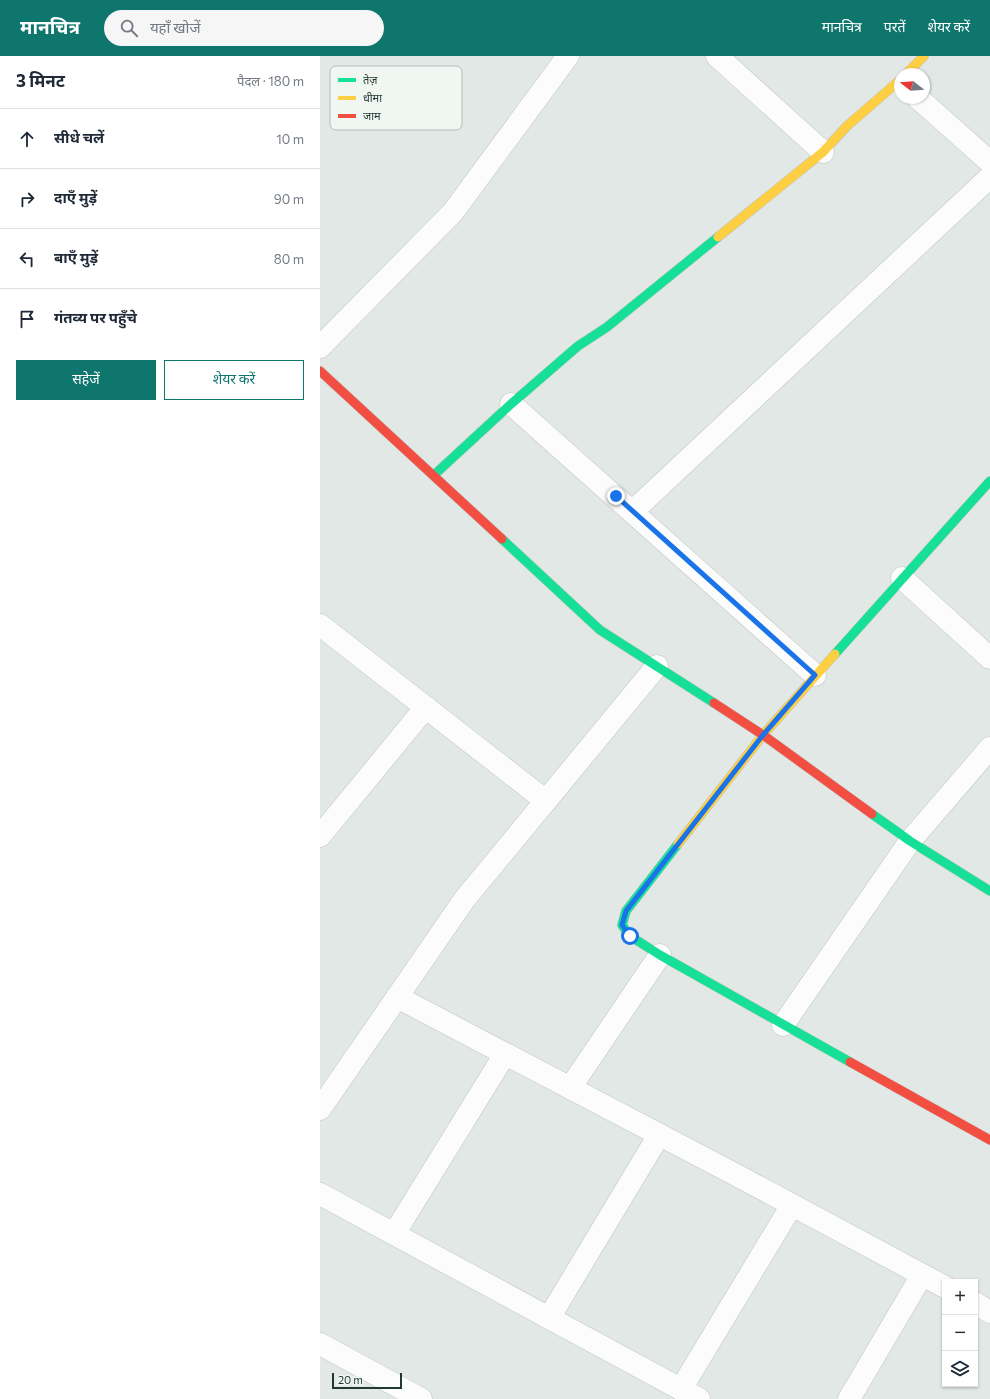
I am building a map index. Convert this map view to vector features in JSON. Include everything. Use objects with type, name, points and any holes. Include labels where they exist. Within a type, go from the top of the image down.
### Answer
[{"type":"street","points":[[320,347],[453,212],[568,56]]},
{"type":"street","points":[[717,56],[822,152]]},
{"type":"street","points":[[912,68],[924,56]]},
{"type":"street","points":[[434,475],[511,404],[578,346],[607,327],[822,152],[847,126],[894,85]]},
{"type":"street","points":[[925,104],[990,162]]},
{"type":"street","points":[[633,511],[990,177]]},
{"type":"street","points":[[320,371],[600,630],[763,735],[910,841],[990,891]]},
{"type":"street","points":[[511,404],[633,511],[815,675]]},
{"type":"street","points":[[990,481],[815,675],[763,735],[626,911],[622,925],[630,936],[660,955],[990,1140]]},
{"type":"street","points":[[902,578],[990,658]]},
{"type":"street","points":[[320,625],[546,801]]},
{"type":"street","points":[[320,1109],[464,900],[657,666]]},
{"type":"street","points":[[320,836],[426,707]]},
{"type":"street","points":[[783,1025],[910,841],[990,748]]},
{"type":"street","points":[[570,1088],[660,955]]},
{"type":"street","points":[[397,997],[942,1285]]},
{"type":"street","points":[[394,1234],[505,1054]]},
{"type":"street","points":[[549,1318],[659,1135]]},
{"type":"street","points":[[320,1194],[690,1394],[792,1205]]},
{"type":"street","points":[[848,1399],[922,1275]]},
{"type":"street","points":[[978,1305],[990,1312]]},
{"type":"street","points":[[320,1344],[421,1399]]},
{"type":"traffic: fast","points":[[434,475],[511,404],[578,346],[607,327],[718,237]]},
{"type":"traffic: fast","points":[[835,654],[990,481]]},
{"type":"traffic: fast","points":[[502,539],[600,630],[714,703]]},
{"type":"traffic: fast","points":[[872,814],[910,841],[990,891]]},
{"type":"traffic: fast","points":[[678,844],[626,911],[622,925],[630,936],[660,955],[850,1062]]},
{"type":"traffic: slow","points":[[912,68],[924,56]]},
{"type":"traffic: slow","points":[[718,237],[823,152],[847,126],[894,85]]},
{"type":"traffic: slow","points":[[678,844],[763,735],[835,654]]},
{"type":"traffic: jam","points":[[320,371],[502,539]]},
{"type":"traffic: jam","points":[[714,703],[763,735],[872,814]]},
{"type":"traffic: jam","points":[[850,1062],[990,1140]]},
{"type":"route","points":[[616,496],[815,675],[763,735],[626,911],[622,925],[630,936]]}]
